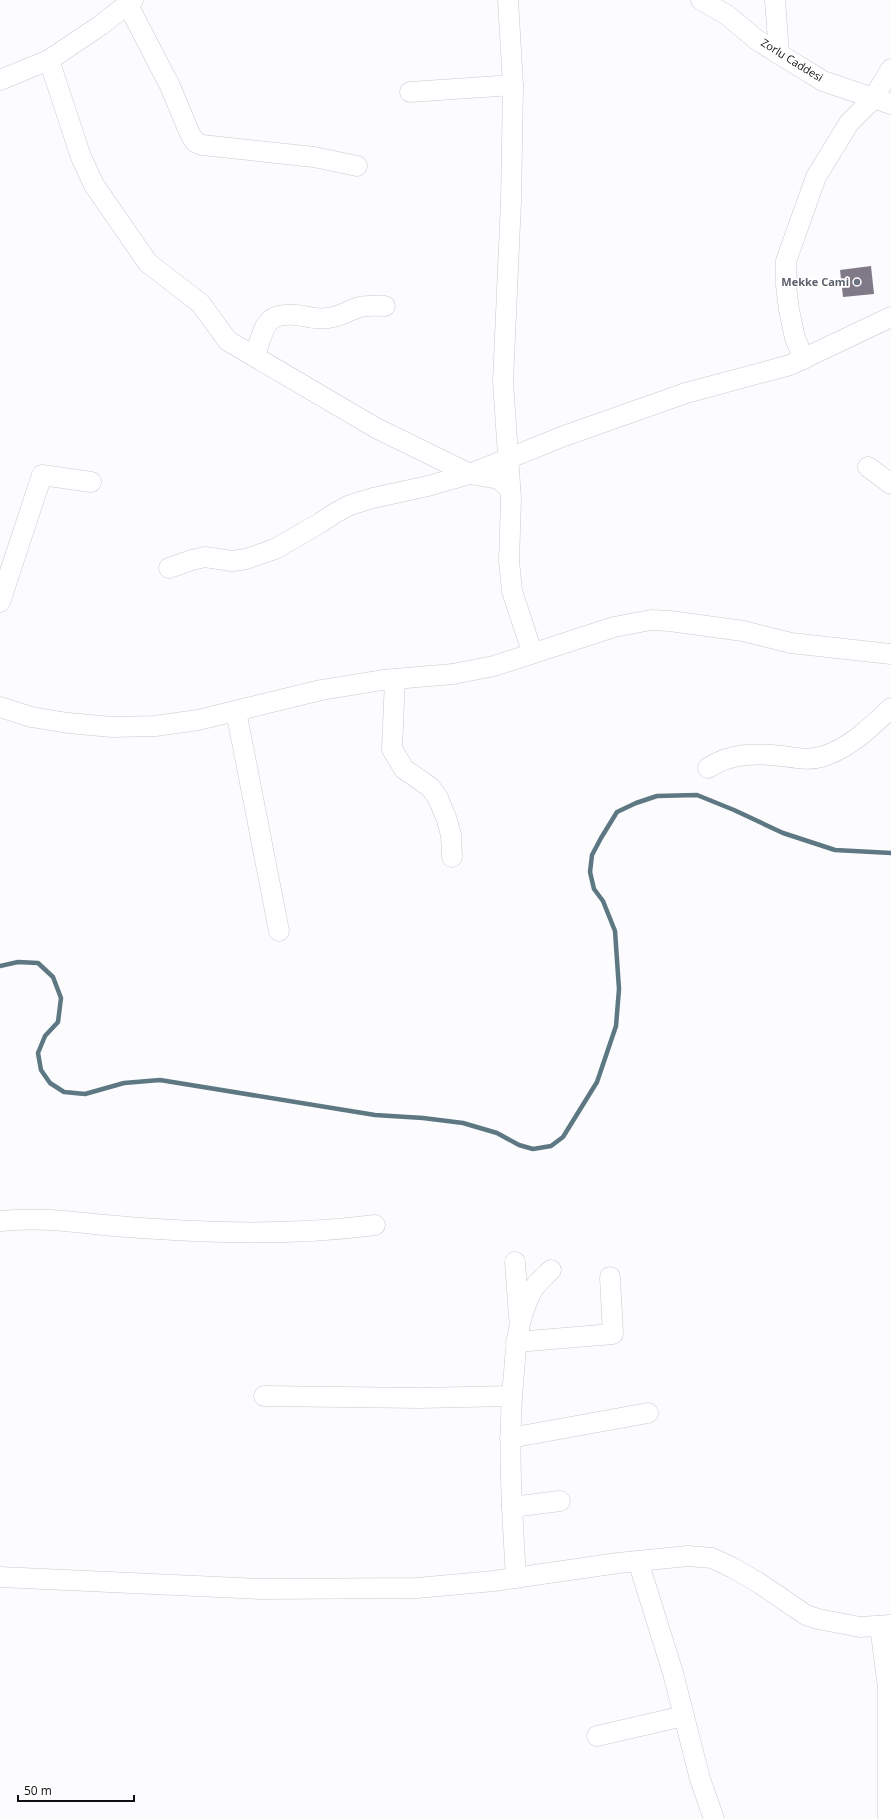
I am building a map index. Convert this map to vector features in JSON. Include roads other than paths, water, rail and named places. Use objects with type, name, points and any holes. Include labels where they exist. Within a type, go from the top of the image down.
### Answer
[{"type":"street","points":[[508,0],[513,85],[511,201],[503,382],[510,489],[510,576],[518,611],[532,652]]},
{"type":"street","name":"Zorlu Caddesi","points":[[701,0],[727,15],[757,40],[823,81],[882,102]]},
{"type":"street","points":[[775,0],[779,54]]},
{"type":"street","points":[[0,80],[49,60],[101,25],[130,2],[195,142],[202,145],[314,157],[358,166]]},
{"type":"street","points":[[49,60],[81,157],[94,185],[137,250],[148,263],[200,303],[228,341],[376,428],[470,474],[499,479],[510,489]]},
{"type":"street","points":[[804,359],[795,338],[789,310],[786,285],[786,261],[816,178],[850,123],[882,102],[891,69]]},
{"type":"street","points":[[410,92],[513,85]]},
{"type":"street","points":[[255,356],[264,329],[270,320],[278,315],[287,314],[326,319],[336,317],[360,307],[384,306]]},
{"type":"street","points":[[169,568],[192,560],[205,558],[232,561],[246,559],[274,549],[350,505],[470,474],[564,436],[686,393],[790,365],[891,318]]},
{"type":"street","points":[[868,467],[891,484]]},
{"type":"street","points":[[0,602],[42,475],[91,482]]},
{"type":"street","points":[[0,707],[31,717],[68,723],[112,727],[155,726],[198,720],[321,690],[395,679],[453,674],[494,666],[532,652],[614,627],[651,620],[670,621],[743,631],[791,644],[890,652]]},
{"type":"street","points":[[395,679],[392,749],[404,769],[430,787],[438,798],[451,835],[452,857]]},
{"type":"street","points":[[708,768],[729,757],[746,755],[763,754],[803,759],[823,756],[848,744],[863,734],[891,708]]},
{"type":"street","points":[[236,711],[279,931]]},
{"type":"street","points":[[0,1221],[46,1218],[125,1227],[259,1234],[375,1225]]},
{"type":"street","points":[[515,1262],[520,1321]]},
{"type":"street","points":[[516,1578],[510,1438],[511,1396],[516,1342],[520,1321],[530,1294],[537,1284],[551,1270]]},
{"type":"street","points":[[516,1342],[613,1334],[610,1277]]},
{"type":"street","points":[[264,1396],[419,1398],[511,1396]]},
{"type":"street","points":[[510,1438],[648,1413]]},
{"type":"street","points":[[512,1507],[560,1501]]},
{"type":"street","points":[[0,1577],[261,1590],[417,1588],[516,1578],[638,1561],[688,1556],[712,1558],[759,1583],[806,1615],[831,1622],[860,1627],[885,1625],[888,1687],[888,1819]]},
{"type":"street","points":[[638,1561],[673,1673],[700,1779],[714,1819]]},
{"type":"street","points":[[597,1736],[684,1716]]},
{"type":"waterway","points":[[0,966],[18,962],[38,963],[53,977],[61,998],[58,1022],[45,1036],[38,1053],[41,1070],[50,1083],[64,1092],[85,1094],[124,1083],[160,1080],[375,1115],[423,1118],[463,1123],[497,1133],[519,1145],[533,1149],[551,1146],[563,1137],[597,1082],[616,1026],[619,989],[615,931],[603,901],[594,889],[590,872],[592,855],[617,812],[636,803],[657,796],[697,795],[734,810],[783,833],[835,850],[891,853]]},
{"type":"place","name":"Mekke Cami","points":[[857,282]]}]
